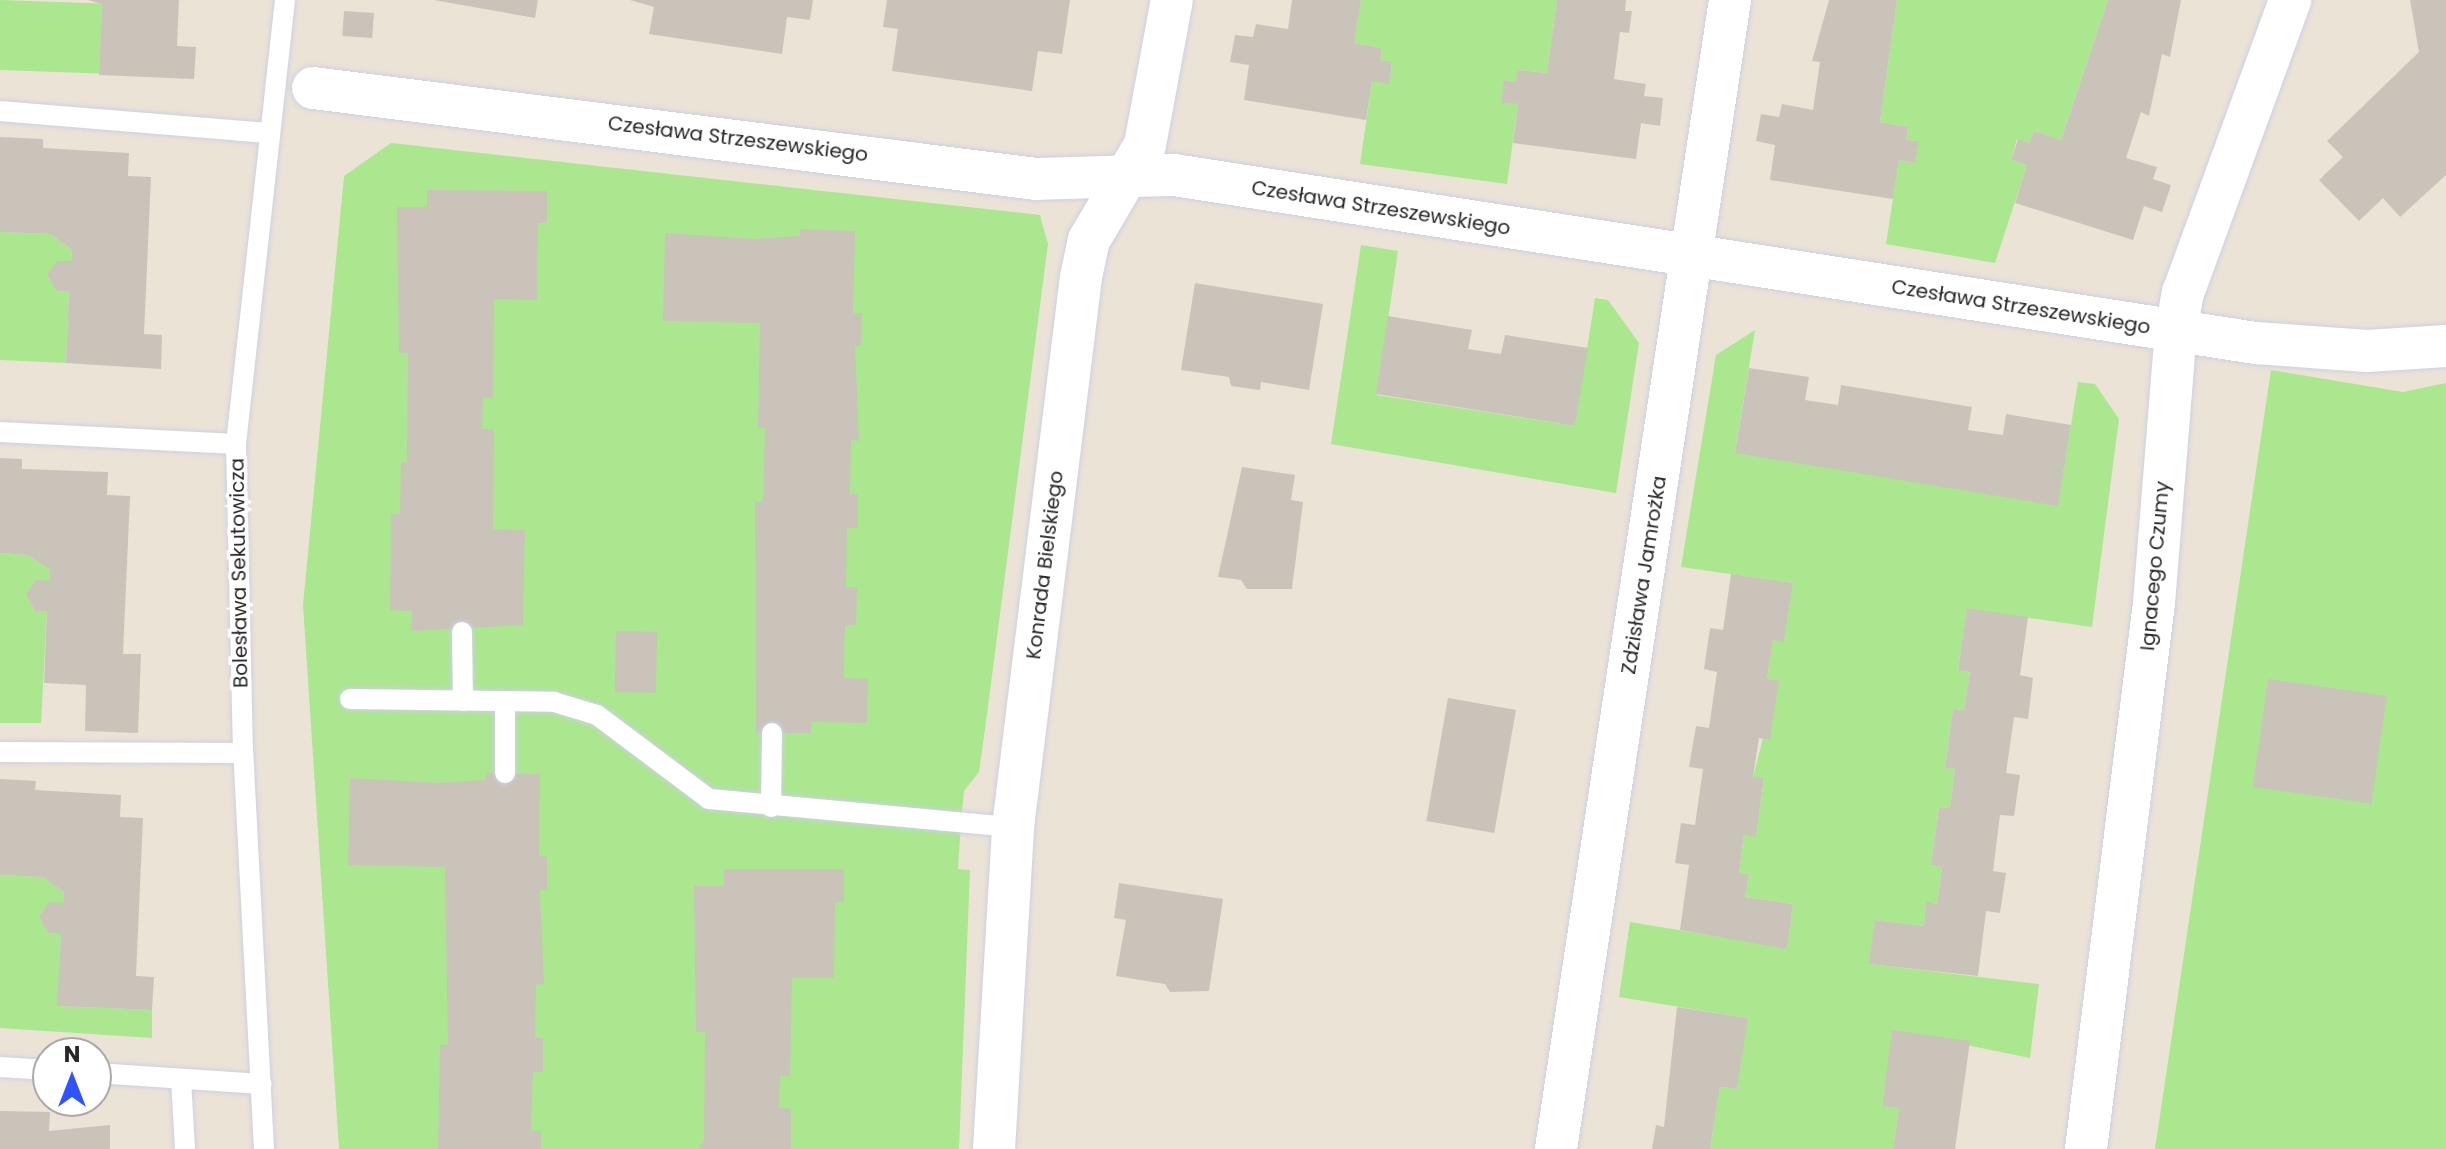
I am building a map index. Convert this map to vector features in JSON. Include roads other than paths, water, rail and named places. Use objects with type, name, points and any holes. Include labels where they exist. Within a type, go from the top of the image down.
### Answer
[{"type":"street","name":"Konrada Bielskiego","points":[[994,1149],[1013,827],[1081,277],[1089,240],[1132,173],[1156,101],[1172,0]]},
{"type":"street","name":"Zdzisława Jamrożka","points":[[1556,1149],[1730,0]]},
{"type":"street","name":"Ignacego Czumy","points":[[2086,1149],[2154,603],[2176,331],[2183,293],[2290,0]]},
{"type":"street","name":"Czesława Strzeszewskiego","points":[[313,88],[1036,179],[1132,173],[2176,331],[2332,350],[2446,346]]},
{"type":"lane","name":"Bolesława Sekutowicza","points":[[264,1149],[243,753],[236,444],[267,133],[285,0]]},
{"type":"lane","points":[[0,111],[267,133]]},
{"type":"lane","points":[[0,432],[236,444]]},
{"type":"lane","points":[[462,632],[463,701]]},
{"type":"lane","points":[[350,699],[554,702],[597,715],[709,799],[1013,827]]},
{"type":"lane","points":[[505,701],[505,773]]},
{"type":"lane","points":[[771,807],[772,733]]},
{"type":"lane","points":[[0,752],[243,753]]},
{"type":"lane","points":[[0,1067],[32,1069]]},
{"type":"lane","points":[[112,1074],[262,1084]]},
{"type":"lane","points":[[181,1079],[185,1149]]}]
